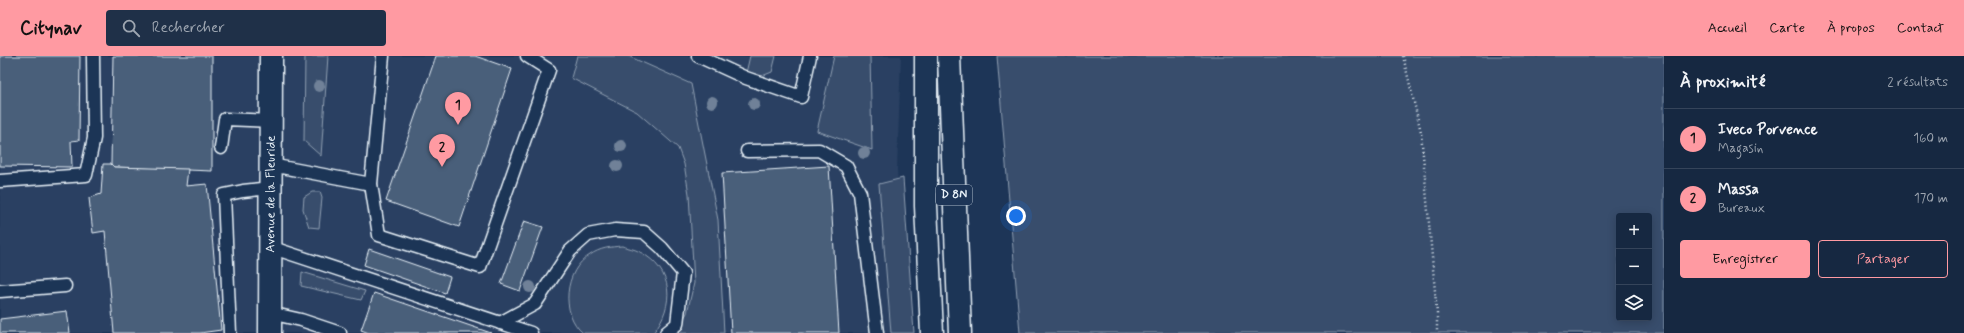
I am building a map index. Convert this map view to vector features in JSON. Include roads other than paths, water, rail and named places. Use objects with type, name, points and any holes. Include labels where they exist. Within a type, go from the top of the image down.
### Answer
[{"type":"main road","name":"Avenue de la Fleuride","points":[[270,323],[271,56]]},
{"type":"main road","name":"D 8N","points":[[926,56],[926,206],[932,333]]},
{"type":"main road","name":"D 8N","points":[[949,56],[960,333]]},
{"type":"lane","points":[[0,181],[86,175],[94,138],[93,56]]},
{"type":"lane","points":[[383,56],[371,184],[379,235],[480,267],[549,70],[527,56]]},
{"type":"lane","points":[[698,56],[746,78],[801,97],[810,56]]},
{"type":"lane","points":[[221,148],[225,119],[271,121]]},
{"type":"lane","points":[[747,151],[819,150],[846,166],[860,193],[877,333]]},
{"type":"lane","points":[[271,165],[371,184]]},
{"type":"lane","points":[[230,333],[224,195],[270,188]]},
{"type":"lane","points":[[500,323],[535,304],[570,251],[588,235],[622,230],[644,232],[662,248],[683,273],[677,324],[666,333]]},
{"type":"lane","points":[[270,247],[531,333]]},
{"type":"lane","points":[[0,291],[65,286]]},
{"type":"lane","points":[[270,323],[300,320],[340,333]]},
{"type":"place","name":"Iveco Porvence","points":[[458,125]]},
{"type":"place","name":"Massa","points":[[442,167]]}]
